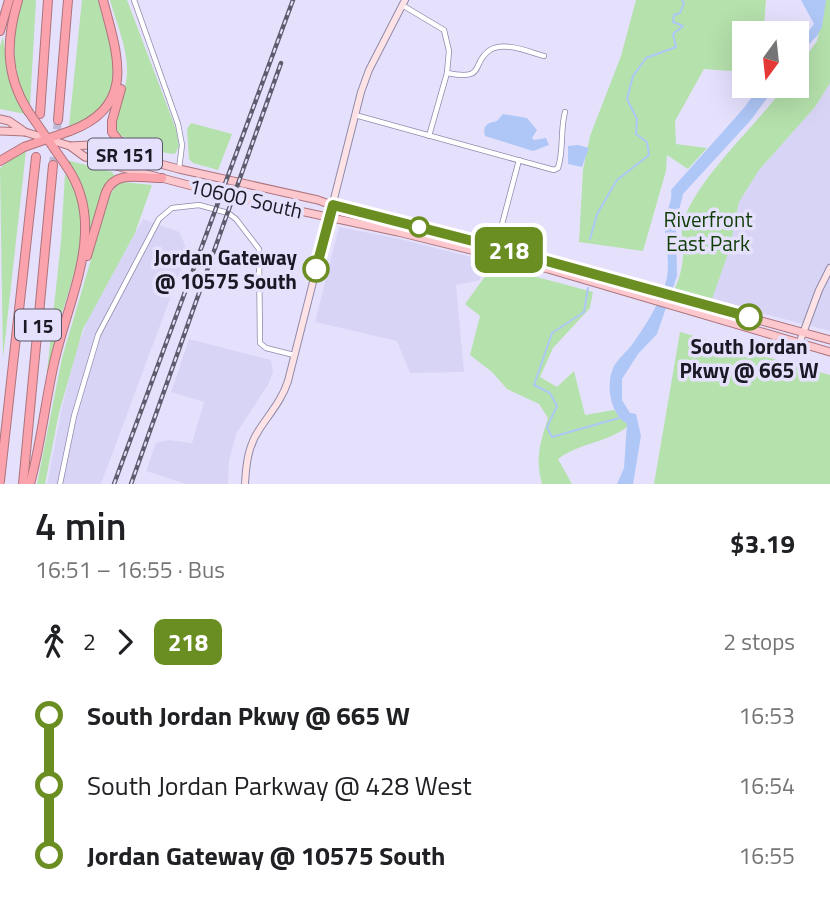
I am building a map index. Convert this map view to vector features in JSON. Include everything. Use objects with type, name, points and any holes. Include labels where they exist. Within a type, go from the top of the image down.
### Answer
[{"type":"highway","points":[[0,31],[9,0]]},
{"type":"highway","points":[[18,0],[10,28],[9,57],[14,83],[28,111],[67,167],[81,197],[86,230],[83,252],[53,365],[30,484]]},
{"type":"highway","points":[[40,114],[48,0]]},
{"type":"highway","points":[[58,120],[68,0]]},
{"type":"highway","points":[[0,162],[10,153],[70,131],[98,116],[112,98],[119,74],[103,0]]},
{"type":"highway","points":[[114,41],[122,61],[123,72],[112,130],[118,141],[130,147],[142,159]]},
{"type":"highway","name":"I 15","points":[[0,481],[36,156]]},
{"type":"highway","name":"I 15","points":[[23,484],[53,165]]},
{"type":"highway","points":[[69,305],[109,185],[124,176],[162,178]]},
{"type":"main road","points":[[245,484],[250,449],[259,429],[283,395],[369,70],[403,3]]},
{"type":"main road","name":"10600 South","points":[[0,119],[9,121],[26,132]]},
{"type":"main road","name":"10600 South","points":[[0,131],[26,132],[70,146],[85,157],[234,197],[330,216],[548,269],[830,352]]},
{"type":"main road","name":"10600 South","points":[[70,146],[89,145],[179,169],[318,200],[830,340]]},
{"type":"main road","points":[[799,344],[830,268]]},
{"type":"street","points":[[134,0],[178,124],[182,145],[179,169]]},
{"type":"street","points":[[403,3],[444,30],[449,51],[447,73],[429,136]]},
{"type":"street","points":[[447,73],[463,76],[472,73],[490,50],[499,48],[510,47],[544,56]]},
{"type":"street","points":[[355,116],[554,170],[558,168],[560,161],[561,126],[565,112]]},
{"type":"street","points":[[496,247],[519,160]]},
{"type":"street","points":[[60,484],[74,416],[98,335],[159,219],[167,211],[177,207],[203,206],[231,214],[236,219],[259,249],[260,343],[266,348],[294,355]]},
{"type":"shaded area","points":[[830,83],[830,331],[711,300],[729,251],[739,202],[759,170],[815,107]]},
{"type":"shaded area","points":[[143,219],[179,232],[186,247],[184,261],[101,484],[47,484],[77,349],[88,319]]},
{"type":"shaded area","points":[[339,227],[483,260],[480,280],[456,285],[464,372],[410,373],[397,341],[315,322]]},
{"type":"shaded area","points":[[189,339],[271,360],[273,372],[269,383],[236,434],[229,461],[228,484],[186,484],[146,471],[156,443],[168,440],[192,443],[204,402],[171,392]]},
{"type":"green space","points":[[22,0],[36,0],[30,106],[19,80],[15,54],[16,28]]},
{"type":"green space","points":[[82,0],[98,0],[112,56],[113,74],[111,90],[103,104],[90,116],[69,126]]},
{"type":"green space","points":[[110,0],[127,0],[176,129],[179,146],[175,154],[117,134],[117,110],[127,78],[127,61]]},
{"type":"green space","points":[[636,0],[766,0],[764,21],[732,21],[732,70],[704,69],[675,121],[676,144],[707,148],[688,169],[667,155],[666,171],[643,251],[579,242],[583,170],[590,136],[621,56]]},
{"type":"green space","name":"Riverfront East Park","points":[[826,0],[830,0],[830,83],[815,107],[759,170],[739,202],[729,251],[712,299],[674,290],[682,267],[682,226],[688,209],[712,172],[775,98],[809,98],[809,52],[817,41]]},
{"type":"green space","points":[[3,37],[11,87],[25,114],[0,109],[0,46]]},
{"type":"green space","points":[[191,123],[232,134],[218,170],[193,163],[189,159],[187,129]]},
{"type":"green space","points":[[26,151],[3,358],[0,168]]},
{"type":"green space","points":[[67,160],[112,172],[115,176],[105,185],[90,233],[84,195]]},
{"type":"green space","points":[[65,174],[75,190],[81,229],[79,250],[47,372],[61,241]]},
{"type":"green space","points":[[122,182],[152,185],[135,233],[83,329],[59,413],[45,484],[37,484],[62,358],[110,195]]},
{"type":"green space","points":[[492,265],[593,292],[590,308],[553,348],[540,377],[557,387],[574,371],[585,415],[614,410],[627,423],[627,427],[558,459],[572,484],[542,484],[539,451],[548,418],[539,404],[507,389],[492,372],[470,355],[480,316],[465,304],[489,271],[494,270]]},
{"type":"green space","points":[[680,332],[830,375],[830,484],[654,484]]},
{"type":"water","points":[[801,0],[826,0],[822,27],[809,44],[809,31],[814,24]]},
{"type":"water","points":[[751,98],[767,98],[750,121],[683,194],[676,223],[677,276],[657,334],[638,354],[622,379],[622,400],[630,413],[636,414],[641,436],[633,484],[617,484],[624,468],[627,424],[613,406],[611,373],[646,324],[665,285],[668,261],[665,221],[671,190]]},
{"type":"water","points":[[503,114],[527,118],[537,130],[532,138],[546,138],[549,145],[533,151],[485,136],[486,125],[497,121]]},
{"type":"water","points":[[568,146],[589,148],[582,167],[568,164]]},
{"type":"waterway","points":[[590,239],[597,214],[617,180],[649,155],[647,142],[636,134],[637,119],[627,99],[633,76],[646,58],[676,47],[673,34],[683,26],[673,22],[674,15],[680,13],[684,3],[682,0]]},
{"type":"waterway","points":[[588,288],[584,312],[552,333],[534,385],[550,393],[557,406],[547,427],[552,437],[619,418]]},
{"type":"tunnel","points":[[53,165],[58,120]]},
{"type":"railway","points":[[114,484],[293,0]]},
{"type":"railway","points":[[131,484],[281,63]]},
{"type":"bus line","name":"218","points":[[316,269],[333,205],[749,317]]},
{"type":"place","name":"Jordan Gateway @ 10575 South","points":[[316,269]]},
{"type":"place","name":"South Jordan Pkwy @ 665 W","points":[[749,317]]}]
